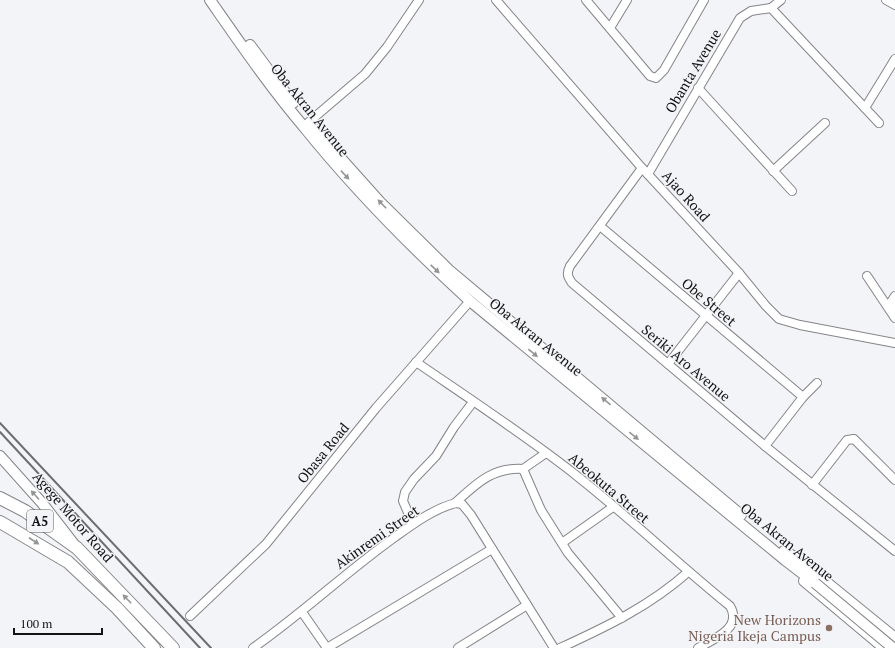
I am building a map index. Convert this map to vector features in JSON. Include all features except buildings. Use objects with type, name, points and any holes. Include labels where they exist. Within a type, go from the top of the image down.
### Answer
[{"type":"highway","name":"A5","points":[[0,498],[38,520],[76,548]]},
{"type":"highway","name":"A5","points":[[0,522],[68,562],[117,608],[154,648]]},
{"type":"highway","name":"Agege Motor Road","points":[[76,548],[173,648]]},
{"type":"main road","name":"Oba Akran Avenue","points":[[210,0],[260,71],[374,207],[432,266],[470,301],[816,581],[895,643]]},
{"type":"main road","name":"Oba Akran Avenue","points":[[217,0],[306,125],[380,202],[449,270],[785,556]]},
{"type":"main road","name":"Agege Motor Road","points":[[0,456],[42,503],[76,548]]},
{"type":"main road","points":[[884,648],[790,569],[785,556],[793,556],[895,638]]},
{"type":"main road","name":"Oba Akran Avenue","points":[[816,581],[893,648]]},
{"type":"main road","points":[[875,641],[880,641],[885,638],[887,634],[885,630]]},
{"type":"street","points":[[306,125],[365,74],[387,47],[419,0]]},
{"type":"street","name":"Ajao Road","points":[[497,0],[645,171],[739,273],[779,319],[800,325],[895,343]]},
{"type":"street","points":[[586,0],[650,76],[656,78],[664,70],[704,0]]},
{"type":"street","points":[[610,28],[627,0]]},
{"type":"street","points":[[886,0],[895,5]]},
{"type":"street","name":"Obanta Avenue","points":[[645,171],[698,88],[740,18],[751,12],[771,8],[779,1]]},
{"type":"street","points":[[771,8],[880,123]]},
{"type":"street","points":[[865,108],[895,60]]},
{"type":"street","points":[[698,88],[792,191]]},
{"type":"street","points":[[773,171],[825,123]]},
{"type":"street","name":"Seriki Aro Avenue","points":[[645,171],[600,226],[570,266],[567,272],[568,277],[572,283],[765,446],[895,550]]},
{"type":"street","name":"Obe Street","points":[[600,226],[803,397]]},
{"type":"street","points":[[668,364],[739,273]]},
{"type":"street","points":[[867,276],[895,318]]},
{"type":"street","points":[[895,296],[892,297],[891,302],[895,308]]},
{"type":"street","name":"Obasa Road","points":[[190,616],[266,544],[416,362],[470,301]]},
{"type":"street","name":"Abeokuta Street","points":[[416,362],[578,477],[688,572],[730,606],[733,611],[734,621],[726,632],[698,648]]},
{"type":"street","points":[[765,446],[803,397],[817,383]]},
{"type":"street","points":[[413,524],[403,502],[405,492],[414,479],[436,456],[454,427],[474,402]]},
{"type":"street","points":[[812,484],[847,440],[851,438],[854,439],[895,480]]},
{"type":"street","points":[[546,453],[523,469],[541,510],[562,543],[622,618]]},
{"type":"street","name":"Akinremi Street","points":[[253,648],[302,612],[352,570],[413,524],[455,503],[477,483],[498,471],[513,468],[523,469]]},
{"type":"street","points":[[455,503],[462,504],[466,508],[554,648]]},
{"type":"street","points":[[562,543],[613,507]]},
{"type":"street","points":[[302,612],[327,648],[492,550]]},
{"type":"street","points":[[560,648],[622,618],[670,588],[688,572]]},
{"type":"street","points":[[458,648],[527,606]]},
{"type":"railway","points":[[0,423],[211,648]]},
{"type":"railway","points":[[0,432],[200,648]]},
{"type":"place","name":"New Horizons Nigeria Ikeja Campus","points":[[829,628]]}]
